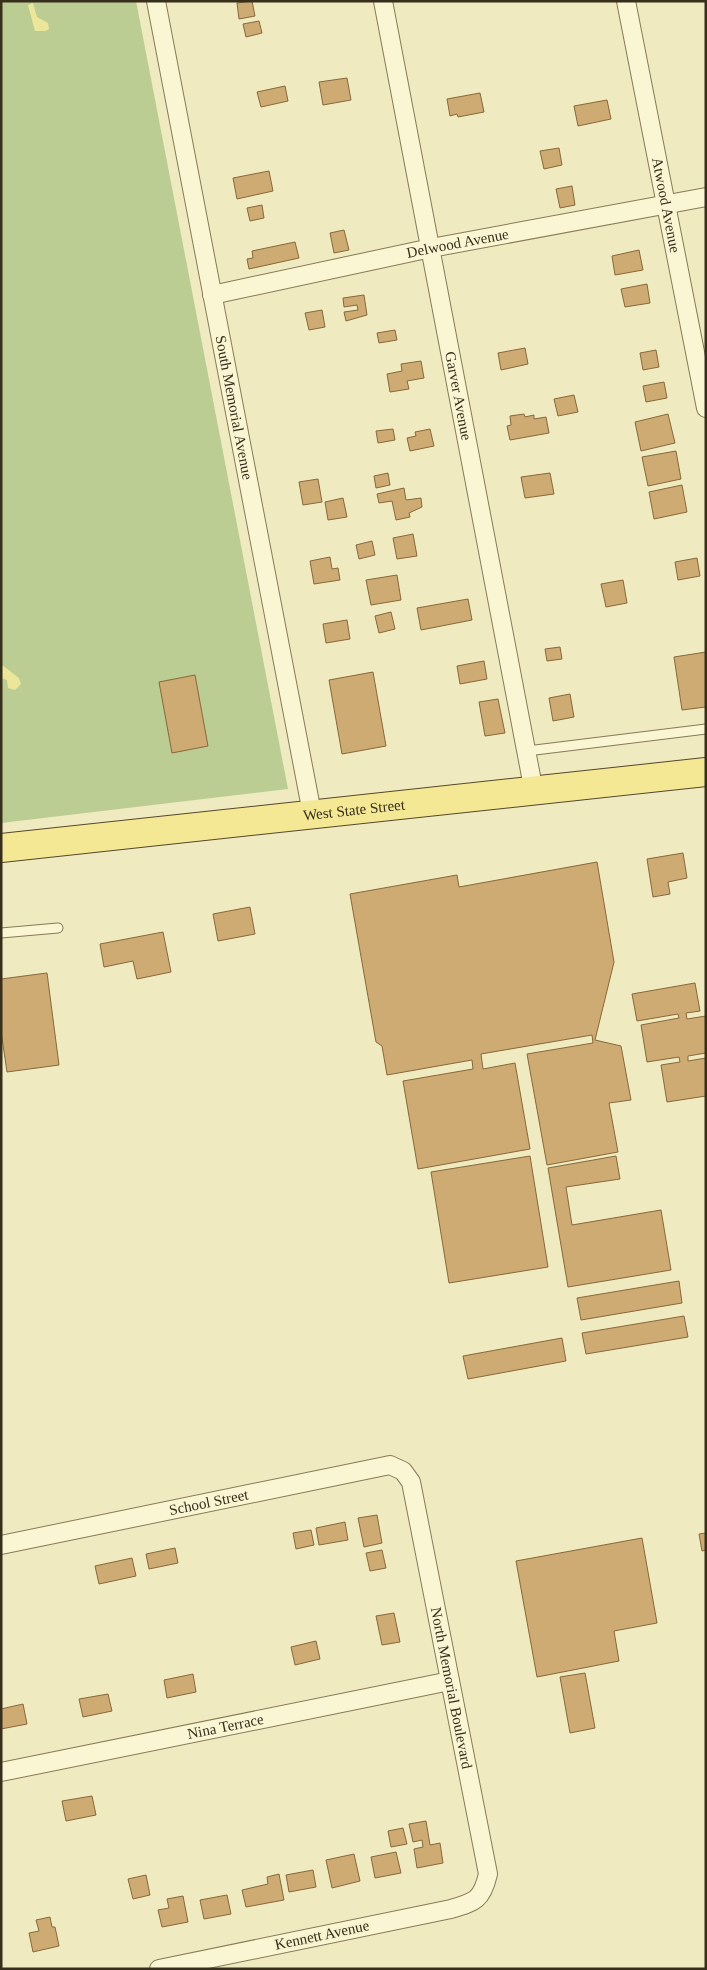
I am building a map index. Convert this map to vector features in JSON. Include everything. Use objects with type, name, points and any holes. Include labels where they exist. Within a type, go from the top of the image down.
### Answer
[{"type":"main road","name":"West State Street","points":[[1,848],[706,772]]},
{"type":"street","name":"South Memorial Avenue","points":[[156,1],[312,813]]},
{"type":"street","name":"Garver Avenue","points":[[383,1],[534,792]]},
{"type":"street","name":"Atwood Avenue","points":[[626,1],[706,408]]},
{"type":"street","name":"Delwood Avenue","points":[[212,295],[431,248],[706,197]]},
{"type":"street","name":"School Street","points":[[1,1545],[390,1465],[403,1471],[411,1482]]},
{"type":"street","name":"North Memorial Boulevard","points":[[411,1482],[488,1874],[481,1895]]},
{"type":"street","name":"Nina Terrace","points":[[1,1772],[450,1681]]},
{"type":"street","name":"Kennett Avenue","points":[[159,1969],[451,1909],[471,1903],[481,1895]]},
{"type":"lane","points":[[527,751],[706,729]]},
{"type":"lane","points":[[1,933],[58,928]]},
{"type":"green space","points":[[1,1],[136,1],[288,789],[1,823]]},
{"type":"sand","points":[[33,3],[37,17],[48,23],[49,29],[46,31],[35,31],[28,5]]},
{"type":"sand","points":[[2,665],[19,678],[21,684],[15,690],[8,688],[7,680],[1,678]]},
{"type":"building","points":[[252,1],[255,16],[239,19],[237,3]]},
{"type":"building","points":[[259,21],[262,33],[246,37],[243,24]]},
{"type":"building","points":[[347,78],[351,100],[323,105],[319,82]]},
{"type":"building","points":[[285,86],[288,101],[261,107],[257,92]]},
{"type":"building","points":[[480,93],[484,112],[458,117],[457,114],[450,116],[447,99]]},
{"type":"building","points":[[607,100],[611,119],[578,126],[574,106]]},
{"type":"building","points":[[559,148],[562,165],[544,169],[540,151]]},
{"type":"building","points":[[269,171],[273,191],[237,199],[233,178]]},
{"type":"building","points":[[572,186],[575,205],[560,208],[556,189]]},
{"type":"building","points":[[262,205],[264,218],[250,221],[247,208]]},
{"type":"building","points":[[344,230],[349,250],[334,253],[330,233]]},
{"type":"building","points":[[295,242],[299,258],[249,269],[247,259],[253,258],[252,251]]},
{"type":"building","points":[[639,250],[643,270],[615,275],[612,256]]},
{"type":"building","points":[[647,284],[650,303],[625,307],[621,289]]},
{"type":"building","points":[[364,295],[367,315],[346,321],[344,312],[358,310],[357,305],[344,307],[343,298]]},
{"type":"building","points":[[322,310],[325,327],[309,330],[305,313]]},
{"type":"building","points":[[395,330],[397,340],[379,343],[377,333]]},
{"type":"building","points":[[525,348],[528,364],[501,370],[498,353]]},
{"type":"building","points":[[656,350],[659,367],[643,370],[640,353]]},
{"type":"building","points":[[421,361],[424,378],[407,381],[409,389],[390,392],[387,374],[402,371],[401,364]]},
{"type":"building","points":[[664,382],[667,398],[646,402],[643,386]]},
{"type":"building","points":[[574,395],[578,412],[558,416],[554,399]]},
{"type":"building","points":[[524,414],[525,417],[534,415],[534,419],[546,417],[549,433],[510,440],[507,426],[511,425],[510,416]]},
{"type":"building","points":[[668,414],[675,443],[641,451],[635,422]]},
{"type":"building","points":[[393,429],[395,440],[378,443],[376,431]]},
{"type":"building","points":[[430,429],[434,446],[410,451],[407,438],[416,436],[415,432]]},
{"type":"building","points":[[676,451],[681,479],[648,486],[642,457]]},
{"type":"building","points":[[388,473],[390,485],[376,488],[374,476]]},
{"type":"building","points":[[550,473],[554,494],[525,498],[521,477]]},
{"type":"building","points":[[318,479],[322,502],[303,505],[299,482]]},
{"type":"building","points":[[682,485],[687,512],[654,519],[649,492]]},
{"type":"building","points":[[404,488],[406,500],[421,498],[422,507],[409,513],[410,517],[396,520],[392,501],[379,503],[377,494]]},
{"type":"building","points":[[343,498],[347,517],[328,520],[325,502]]},
{"type":"building","points":[[413,534],[417,556],[397,559],[393,538]]},
{"type":"building","points":[[372,541],[375,555],[359,559],[356,545]]},
{"type":"building","points":[[330,557],[332,569],[338,568],[340,580],[314,584],[310,561]]},
{"type":"building","points":[[697,558],[700,576],[678,580],[675,562]]},
{"type":"building","points":[[397,575],[401,600],[371,605],[366,580]]},
{"type":"building","points":[[623,580],[627,603],[606,607],[601,584]]},
{"type":"building","points":[[468,599],[472,620],[421,630],[417,608]]},
{"type":"building","points":[[391,612],[395,629],[379,633],[375,616]]},
{"type":"building","points":[[347,620],[350,639],[326,643],[323,624]]},
{"type":"building","points":[[560,647],[562,659],[547,661],[545,649]]},
{"type":"building","points":[[706,652],[706,707],[682,710],[674,657]]},
{"type":"building","points":[[484,661],[487,679],[460,684],[457,666]]},
{"type":"building","points":[[373,672],[386,746],[342,754],[329,680]]},
{"type":"building","points":[[195,675],[208,746],[172,753],[159,682]]},
{"type":"building","points":[[570,694],[574,717],[553,721],[549,698]]},
{"type":"building","points":[[498,699],[505,733],[485,736],[479,702]]},
{"type":"building","points":[[683,853],[687,878],[668,882],[670,894],[653,897],[647,859]]},
{"type":"building","points":[[597,862],[614,962],[595,1040],[621,1046],[631,1100],[609,1103],[618,1152],[547,1165],[527,1054],[593,1043],[592,1035],[481,1054],[483,1069],[515,1063],[530,1149],[418,1169],[403,1081],[473,1069],[472,1060],[387,1075],[382,1046],[376,1042],[350,894],[457,875],[459,887]]},
{"type":"building","points":[[250,907],[255,934],[218,941],[213,914]]},
{"type":"building","points":[[163,932],[171,972],[137,979],[133,961],[104,967],[100,944]]},
{"type":"building","points":[[47,973],[59,1065],[7,1072],[1,1031],[1,979]]},
{"type":"building","points":[[695,983],[700,1011],[686,1013],[687,1019],[706,1016],[706,1053],[688,1056],[688,1061],[706,1058],[706,1096],[667,1102],[661,1065],[680,1062],[679,1057],[647,1062],[641,1025],[679,1018],[678,1014],[637,1021],[632,994]]},
{"type":"building","points":[[530,1156],[548,1267],[449,1283],[431,1172]]},
{"type":"building","points":[[616,1156],[620,1179],[566,1187],[572,1225],[661,1210],[671,1270],[568,1287],[548,1168]]},
{"type":"building","points":[[679,1281],[682,1303],[581,1320],[577,1298]]},
{"type":"building","points":[[684,1316],[688,1337],[586,1354],[582,1333]]},
{"type":"building","points":[[562,1338],[566,1361],[468,1379],[463,1356]]},
{"type":"building","points":[[377,1515],[382,1543],[364,1547],[358,1518]]},
{"type":"building","points":[[345,1522],[348,1540],[319,1545],[316,1528]]},
{"type":"building","points":[[311,1530],[314,1545],[296,1549],[293,1533]]},
{"type":"building","points":[[706,1533],[706,1550],[702,1551],[699,1534]]},
{"type":"building","points":[[642,1538],[657,1623],[614,1631],[619,1661],[537,1677],[516,1561]]},
{"type":"building","points":[[175,1548],[178,1563],[149,1569],[146,1554]]},
{"type":"building","points":[[382,1550],[386,1568],[370,1571],[366,1553]]},
{"type":"building","points":[[132,1558],[136,1576],[99,1584],[95,1566]]},
{"type":"building","points":[[394,1613],[400,1642],[382,1645],[376,1616]]},
{"type":"building","points":[[316,1641],[320,1659],[295,1665],[291,1647]]},
{"type":"building","points":[[585,1673],[595,1728],[570,1733],[560,1677]]},
{"type":"building","points":[[193,1674],[196,1692],[167,1698],[164,1680]]},
{"type":"building","points":[[108,1694],[112,1711],[83,1717],[79,1699]]},
{"type":"building","points":[[23,1704],[27,1724],[1,1729],[1,1709]]},
{"type":"building","points":[[92,1796],[96,1815],[66,1821],[62,1801]]},
{"type":"building","points":[[426,1821],[430,1845],[440,1843],[443,1863],[417,1868],[414,1849],[423,1847],[422,1840],[413,1842],[409,1824]]},
{"type":"building","points":[[403,1828],[407,1844],[391,1847],[388,1831]]},
{"type":"building","points":[[396,1852],[401,1873],[375,1878],[371,1857]]},
{"type":"building","points":[[354,1854],[360,1881],[332,1888],[326,1860]]},
{"type":"building","points":[[313,1870],[316,1887],[289,1892],[286,1875]]},
{"type":"building","points":[[279,1874],[284,1900],[246,1907],[242,1890],[268,1884],[267,1877]]},
{"type":"building","points":[[146,1875],[150,1895],[133,1899],[128,1879]]},
{"type":"building","points":[[227,1895],[231,1914],[204,1919],[200,1900]]},
{"type":"building","points":[[183,1896],[188,1922],[162,1927],[158,1910],[169,1908],[167,1899]]},
{"type":"building","points":[[50,1917],[52,1927],[55,1927],[59,1946],[33,1952],[29,1933],[39,1931],[36,1920]]}]
